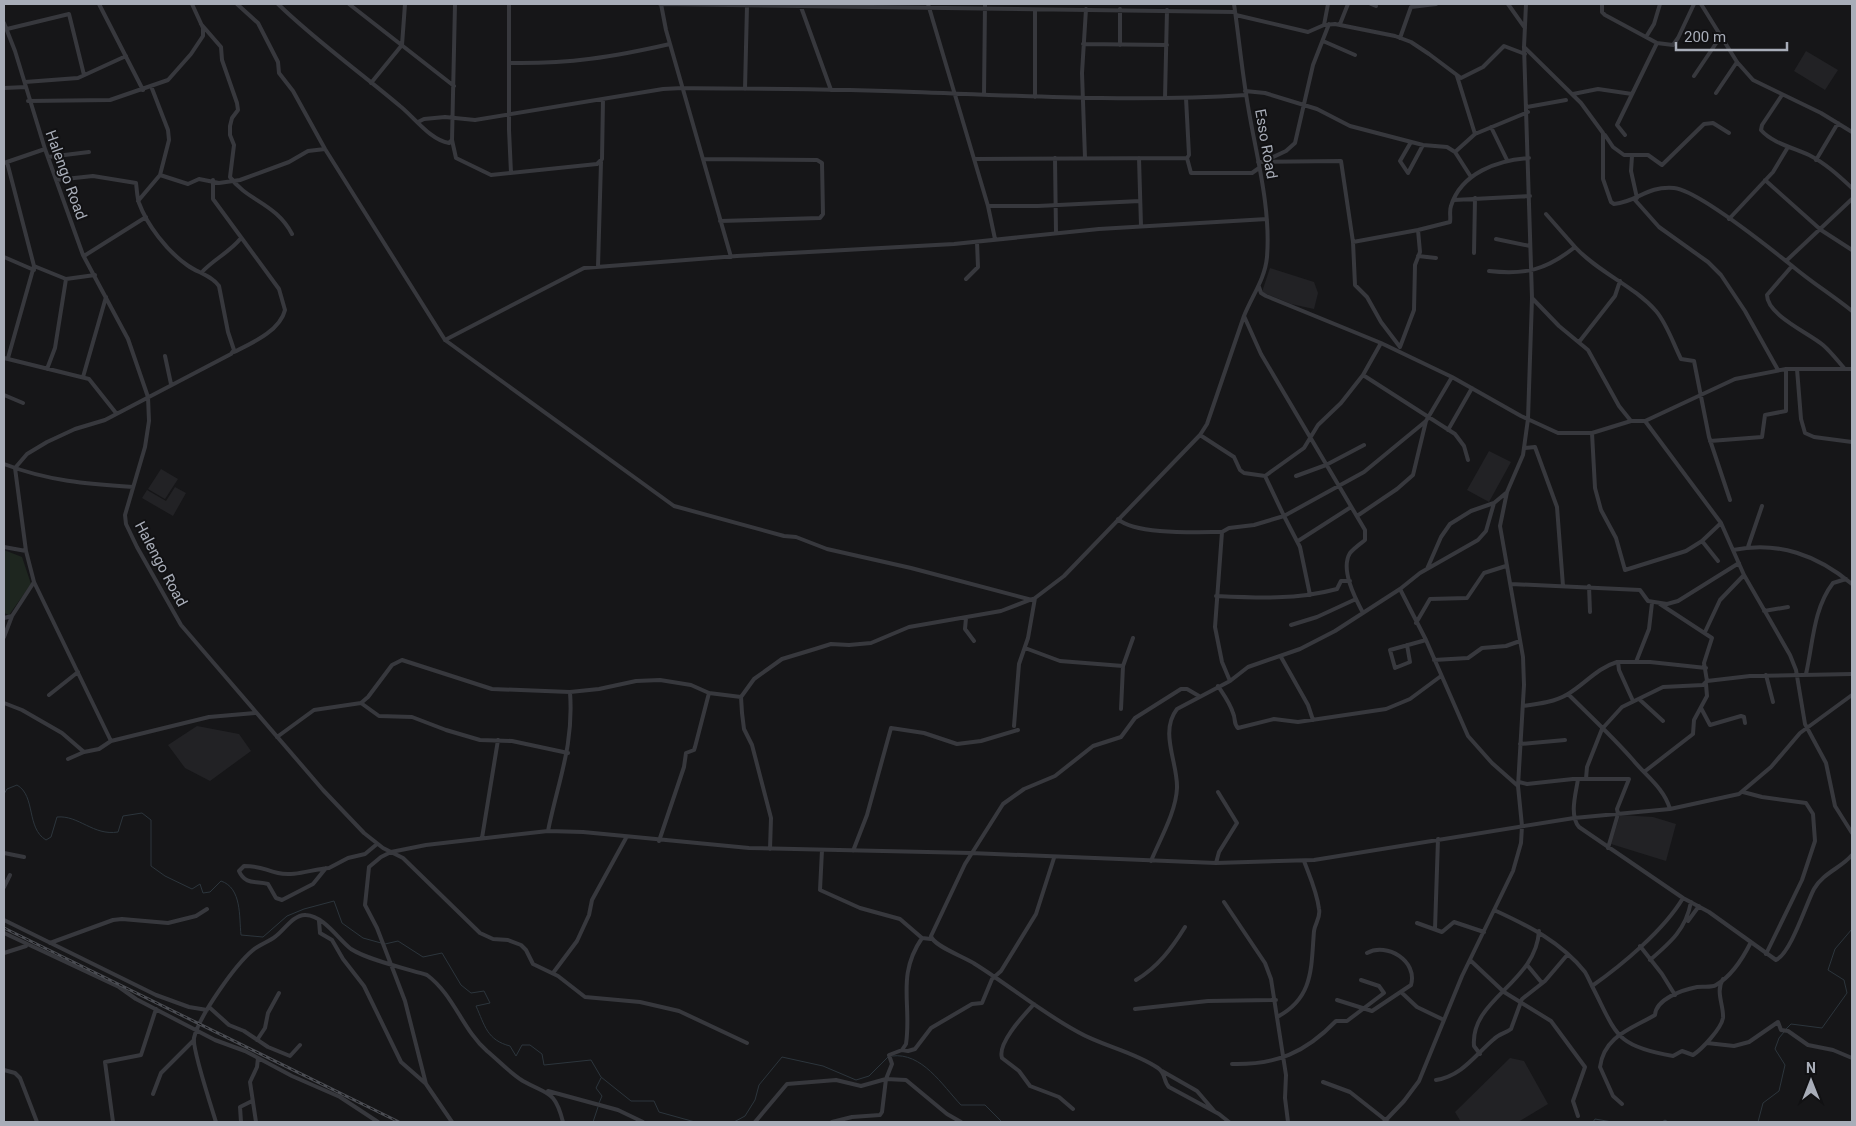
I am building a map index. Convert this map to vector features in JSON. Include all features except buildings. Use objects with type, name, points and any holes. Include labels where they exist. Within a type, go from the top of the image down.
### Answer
[{"type":"street","points":[[99,4],[144,90]]},
{"type":"street","points":[[192,4],[202,24],[221,47],[222,60],[237,104],[238,110],[232,118],[230,126],[230,135],[234,145],[229,174],[232,181],[271,208],[285,221],[292,234]]},
{"type":"street","points":[[238,4],[258,23],[278,62],[280,73],[293,91],[325,149],[445,340],[548,417],[582,438],[655,494],[679,509],[784,536],[796,537],[827,549],[1034,599],[1025,648],[1019,664],[1014,726]]},
{"type":"street","points":[[278,4],[327,48],[443,142],[449,143],[452,140]]},
{"type":"street","points":[[349,4],[454,86]]},
{"type":"street","points":[[371,82],[402,45],[405,4]]},
{"type":"street","points":[[455,4],[452,140],[454,154],[467,165],[491,175],[588,166],[601,162]]},
{"type":"street","points":[[510,4],[510,112],[508,130],[511,173]]},
{"type":"street","points":[[731,257],[670,44],[661,4],[785,5],[800,7],[929,6],[984,9],[1120,9],[1236,13],[1308,32],[1327,25],[1340,24],[1400,38],[1429,54],[1457,76],[1464,78],[1476,72],[1504,46],[1525,54]]},
{"type":"street","points":[[984,95],[985,4]]},
{"type":"street","points":[[1030,4],[1032,10],[1035,97]]},
{"type":"street","points":[[1126,4],[1126,10]]},
{"type":"street","name":"Esso Road","points":[[741,697],[754,679],[782,659],[831,644],[849,646],[871,642],[909,627],[1002,611],[1034,599],[1064,576],[1200,435],[1212,414],[1244,316],[1251,299],[1259,287],[1267,257],[1267,218],[1245,93],[1234,4]]},
{"type":"street","points":[[1263,162],[1286,151],[1295,143],[1306,105],[1314,65],[1327,25],[1328,4]]},
{"type":"street","points":[[1340,24],[1348,4]]},
{"type":"street","points":[[1371,4],[1376,6]]},
{"type":"street","points":[[1400,38],[1412,7],[1436,4]]},
{"type":"street","points":[[1508,4],[1525,28]]},
{"type":"street","points":[[1323,1082],[1350,1092],[1386,1122],[1419,1081],[1470,960],[1518,858],[1522,826],[1519,784],[1523,706],[1523,657],[1500,526],[1507,492],[1525,448],[1528,419],[1532,298],[1524,47],[1526,4]]},
{"type":"street","points":[[1602,4],[1602,12],[1646,37],[1657,43],[1674,44],[1694,4]]},
{"type":"street","points":[[1646,37],[1654,24],[1660,4]]},
{"type":"street","points":[[1701,4],[1720,36],[1753,80],[1852,132]]},
{"type":"street","points":[[745,89],[747,6]]},
{"type":"street","points":[[929,6],[975,158],[995,239]]},
{"type":"street","points":[[800,7],[832,90]]},
{"type":"street","points":[[1085,158],[1083,44],[1086,9]]},
{"type":"street","points":[[1120,9],[1120,45]]},
{"type":"street","points":[[1165,98],[1167,10]]},
{"type":"street","points":[[7,29],[68,14],[84,75]]},
{"type":"street","name":"Halengo Road","points":[[4,23],[44,149],[84,256],[128,339],[148,397],[145,447],[125,515],[126,524],[137,548],[181,625],[255,713],[340,808],[377,844],[407,862],[480,933],[493,939],[508,940],[521,945],[526,950],[533,964],[553,973],[585,997],[640,1002],[679,1011],[747,1043]]},
{"type":"street","points":[[28,101],[110,100],[144,90],[168,80],[203,36],[202,24]]},
{"type":"street","points":[[1694,76],[1720,36]]},
{"type":"street","points":[[1323,41],[1355,55]]},
{"type":"street","points":[[1625,135],[1617,125],[1657,43]]},
{"type":"street","points":[[510,63],[561,63],[620,55],[670,44]]},
{"type":"street","points":[[1083,44],[1167,45]]},
{"type":"street","points":[[1524,47],[1573,94],[1620,153],[1632,156],[1637,154],[1648,155],[1662,165],[1704,124],[1713,123],[1729,133]]},
{"type":"street","points":[[4,88],[74,78],[126,56]]},
{"type":"street","points":[[1716,93],[1738,62]]},
{"type":"street","points":[[1457,76],[1475,134]]},
{"type":"street","points":[[138,202],[160,175],[165,161],[169,133],[151,86]]},
{"type":"street","points":[[418,122],[430,118],[475,120],[510,112],[683,88],[832,90],[1035,97],[1165,98],[1261,92],[1306,105],[1350,126],[1423,145],[1446,147],[1454,152],[1471,177]]},
{"type":"street","points":[[1573,94],[1598,88],[1632,94]]},
{"type":"street","points":[[1782,95],[1766,117],[1762,130],[1764,134],[1816,160],[1852,188]]},
{"type":"street","points":[[1186,98],[1189,155],[1187,158],[1191,173],[1252,173],[1259,168]]},
{"type":"street","points":[[598,267],[602,99]]},
{"type":"street","points":[[1454,152],[1475,134],[1527,109],[1566,100]]},
{"type":"street","points":[[1816,160],[1838,123]]},
{"type":"street","points":[[1491,127],[1507,160]]},
{"type":"street","points":[[1603,133],[1603,179],[1611,202],[1614,204],[1636,199],[1644,192],[1654,188],[1676,188],[1688,191],[1729,219],[1852,311]]},
{"type":"street","points":[[1411,142],[1400,161],[1408,173],[1423,145]]},
{"type":"street","points":[[1729,219],[1773,172],[1788,147]]},
{"type":"street","points":[[44,149],[5,162],[34,268],[6,358],[83,377],[94,383],[116,413]]},
{"type":"street","points":[[160,175],[188,184],[199,179],[213,180],[220,183],[268,171],[308,151],[325,149]]},
{"type":"street","points":[[48,157],[89,152]]},
{"type":"street","points":[[1632,156],[1631,171],[1636,199],[1658,227],[1702,258],[1721,275],[1745,311],[1778,370]]},
{"type":"street","points":[[975,158],[1187,158]]},
{"type":"street","points":[[1055,158],[1056,233]]},
{"type":"street","points":[[1139,158],[1141,226]]},
{"type":"street","points":[[1353,242],[1450,222],[1450,208],[1466,181],[1507,160],[1529,158]]},
{"type":"street","points":[[703,159],[817,160],[822,163],[823,214],[820,218],[720,221]]},
{"type":"street","points":[[1258,162],[1341,161],[1353,242],[1355,285],[1367,297],[1399,350]]},
{"type":"street","points":[[56,180],[93,176],[130,181],[136,184],[138,202],[146,217],[180,259],[216,282],[222,292],[228,332],[234,352]]},
{"type":"street","points":[[15,468],[34,449],[148,397],[264,335],[276,324],[285,310],[278,289],[213,198],[213,180]]},
{"type":"street","points":[[1765,180],[1821,230],[1852,250]]},
{"type":"street","points":[[1454,200],[1530,196]]},
{"type":"street","points":[[1474,253],[1475,198]]},
{"type":"street","points":[[1786,261],[1852,199]]},
{"type":"street","points":[[988,206],[1140,202]]},
{"type":"street","points":[[1546,214],[1575,247],[1599,270],[1620,281],[1657,312],[1682,358],[1694,361],[1699,394],[1710,441],[1730,500]]},
{"type":"street","points":[[84,256],[146,217]]},
{"type":"street","points":[[445,340],[576,270],[731,257],[977,242],[1056,233],[1267,218]]},
{"type":"street","points":[[1399,350],[1414,310],[1415,265],[1420,248],[1418,230]]},
{"type":"street","points":[[202,272],[216,258],[231,250],[241,238]]},
{"type":"street","points":[[1496,239],[1530,246]]},
{"type":"street","points":[[966,279],[978,267],[977,242]]},
{"type":"street","points":[[1490,271],[1518,274],[1544,268],[1575,247]]},
{"type":"street","points":[[1418,256],[1436,258]]},
{"type":"street","points":[[4,257],[66,279],[95,275]]},
{"type":"street","points":[[1792,266],[1766,295],[1767,300],[1779,315],[1806,331],[1823,345],[1844,368]]},
{"type":"street","points":[[47,369],[60,327],[66,279]]},
{"type":"street","points":[[1579,342],[1615,296],[1620,281]]},
{"type":"street","points":[[1259,287],[1261,294],[1399,350],[1528,419],[1562,434],[1592,432],[1631,421],[1645,421],[1735,378],[1761,375],[1786,369],[1852,369]]},
{"type":"street","points":[[83,377],[106,297]]},
{"type":"street","points":[[1532,298],[1592,355],[1619,406],[1631,421]]},
{"type":"street","points":[[1244,316],[1262,354],[1340,486],[1366,535],[1365,540],[1351,552],[1348,559],[1348,575],[1363,613]]},
{"type":"street","points":[[1200,435],[1234,457],[1240,470],[1244,473],[1265,476],[1296,456],[1363,375],[1381,343]]},
{"type":"street","points":[[165,356],[171,384]]},
{"type":"street","points":[[1710,441],[1762,436],[1765,415],[1786,411],[1786,369]]},
{"type":"street","points":[[1797,369],[1801,419],[1805,433],[1814,438],[1852,442]]},
{"type":"street","points":[[1363,375],[1428,420],[1448,430],[1460,440],[1468,460]]},
{"type":"street","points":[[1357,516],[1397,489],[1413,475],[1428,420],[1452,377]]},
{"type":"street","points":[[1448,430],[1472,388]]},
{"type":"street","points":[[4,395],[23,403]]},
{"type":"street","points":[[1118,519],[1145,530],[1222,532],[1229,528],[1254,525],[1284,516],[1364,472],[1428,420]]},
{"type":"street","points":[[1645,421],[1721,523],[1744,575],[1790,655],[1797,675],[1801,710],[1806,727],[1826,763],[1835,806],[1852,833]]},
{"type":"street","points":[[1592,432],[1595,488],[1601,510],[1616,538],[1624,569],[1629,570],[1686,551],[1702,541],[1721,523]]},
{"type":"street","points":[[1296,476],[1326,465],[1364,445]]},
{"type":"street","points":[[1525,448],[1535,447],[1555,497],[1562,548],[1563,586]]},
{"type":"street","points":[[4,464],[38,477],[71,483],[133,487]]},
{"type":"street","points":[[15,468],[26,551],[34,582],[111,741]]},
{"type":"street","points":[[1265,476],[1298,541],[1310,595]]},
{"type":"street","points":[[1427,569],[1441,537],[1450,524],[1494,503],[1507,492]]},
{"type":"street","points":[[1151,860],[1168,820],[1177,788],[1170,744],[1170,722],[1177,710],[1199,696],[1230,681],[1248,667],[1318,641],[1400,589],[1427,569],[1442,562],[1484,535],[1494,503]]},
{"type":"street","points":[[1748,547],[1762,506]]},
{"type":"street","points":[[1298,541],[1351,507]]},
{"type":"street","points":[[1222,532],[1215,627],[1222,662],[1230,681]]},
{"type":"street","points":[[1702,541],[1718,561]]},
{"type":"street","points":[[4,547],[26,551]]},
{"type":"street","points":[[1733,550],[1748,547],[1794,551],[1828,565],[1852,584]]},
{"type":"street","points":[[1511,584],[1589,586],[1611,590],[1640,590],[1645,599],[1652,603],[1673,604],[1739,563]]},
{"type":"street","points":[[1416,623],[1430,599],[1467,598],[1484,573],[1506,566]]},
{"type":"street","points":[[1705,632],[1720,600],[1744,575]]},
{"type":"street","points":[[1806,674],[1812,633],[1828,592],[1833,583],[1846,579]]},
{"type":"street","points":[[1216,596],[1265,598],[1310,595],[1337,589],[1341,582],[1351,581]]},
{"type":"street","points":[[4,637],[12,616],[34,582]]},
{"type":"street","points":[[1589,586],[1590,612]]},
{"type":"street","points":[[1400,589],[1426,640],[1468,736],[1492,763],[1519,784],[1578,779],[1629,779],[1617,809],[1618,814],[1608,848]]},
{"type":"street","points":[[1291,625],[1356,599]]},
{"type":"street","points":[[1636,662],[1649,629],[1652,603]]},
{"type":"street","points":[[1644,772],[1693,734],[1694,720],[1707,696],[1706,659],[1712,642],[1705,632],[1668,611],[1660,604]]},
{"type":"street","points":[[1764,611],[1788,607]]},
{"type":"street","points":[[4,618],[12,616]]},
{"type":"street","points":[[966,618],[965,629],[974,641]]},
{"type":"street","points":[[1121,709],[1123,666],[1133,638]]},
{"type":"street","points":[[1407,646],[1410,662],[1395,668],[1390,650],[1426,640]]},
{"type":"street","points":[[1434,660],[1468,658],[1482,648],[1506,646],[1520,641]]},
{"type":"street","points":[[1025,648],[1060,661],[1123,666]]},
{"type":"street","points":[[1281,656],[1308,705],[1312,720]]},
{"type":"street","points":[[277,737],[314,710],[361,703],[368,698],[392,665],[402,660],[492,689],[570,692],[599,689],[636,681],[660,680],[691,685],[710,693],[741,697],[744,729],[752,745],[771,818],[770,849]]},
{"type":"street","points":[[1523,706],[1546,702],[1568,694],[1591,675],[1617,662],[1706,668]]},
{"type":"street","points":[[1617,662],[1633,701]]},
{"type":"street","points":[[49,695],[78,672]]},
{"type":"street","points":[[1586,779],[1587,767],[1602,729],[1618,711],[1633,701],[1664,687],[1766,675],[1852,674]]},
{"type":"street","points":[[1766,675],[1773,702]]},
{"type":"street","points":[[1218,686],[1234,714],[1234,722],[1237,728],[1274,719],[1294,722],[1386,709],[1410,699],[1441,676]]},
{"type":"street","points":[[931,939],[937,920],[971,854],[998,810],[1010,798],[1024,789],[1048,780],[1070,766],[1093,746],[1121,737],[1136,718],[1179,690],[1187,689],[1199,696]]},
{"type":"street","points":[[548,832],[555,794],[568,753],[570,692]]},
{"type":"street","points":[[659,841],[684,767],[686,753],[694,750],[710,693]]},
{"type":"street","points":[[1568,694],[1618,743],[1644,772],[1661,791],[1670,808]]},
{"type":"street","points":[[1743,792],[1771,767],[1806,727],[1852,695]]},
{"type":"street","points":[[1639,699],[1663,721]]},
{"type":"street","points":[[4,703],[22,710],[62,733],[84,752]]},
{"type":"street","points":[[361,703],[379,716],[412,717],[471,737],[568,753]]},
{"type":"street","points":[[1701,708],[1710,725],[1742,716],[1745,723]]},
{"type":"street","points":[[68,759],[84,752],[99,749],[111,741],[209,717],[255,713]]},
{"type":"street","points":[[853,851],[867,815],[891,728],[924,733],[956,744],[972,743],[1018,730]]},
{"type":"street","points":[[482,838],[498,740]]},
{"type":"street","points":[[1520,744],[1565,740]]},
{"type":"street","points":[[1578,779],[1574,818],[1579,827],[1683,898],[1699,906],[1766,954],[1778,960],[1798,926],[1815,887],[1852,855]]},
{"type":"street","points":[[1216,863],[1219,852],[1237,823],[1218,792]]},
{"type":"street","points":[[426,1084],[405,1001],[365,905],[369,867],[381,857],[391,852],[445,842],[482,838],[548,832],[583,832],[728,848],[1216,863],[1304,861],[1574,818],[1670,808],[1743,792],[1762,797],[1806,803],[1813,814],[1816,833],[1802,880],[1766,954]]},
{"type":"street","points":[[553,973],[577,941],[589,915],[592,900],[626,838]]},
{"type":"street","points":[[1435,928],[1438,839]]},
{"type":"street","points":[[326,868],[314,884],[282,900],[276,898],[268,884],[252,883],[242,877],[239,871],[244,866],[261,867],[282,874],[326,868],[348,858],[365,854],[377,844]]},
{"type":"street","points":[[822,850],[820,890],[860,908],[900,919],[922,938],[931,939],[936,944],[966,958],[1080,1033],[1120,1048],[1198,1091],[1216,1112]]},
{"type":"street","points":[[4,853],[24,857]]},
{"type":"street","points":[[832,1122],[852,1117],[881,1114],[886,1079],[892,1064],[889,1055],[902,1050],[912,1051],[931,1028],[972,1004],[980,1004],[995,976],[1001,971],[1036,914],[1054,858]]},
{"type":"street","points":[[1277,1017],[1294,1007],[1304,994],[1314,954],[1314,932],[1320,911],[1304,861]]},
{"type":"street","points":[[4,887],[10,874]]},
{"type":"street","points":[[1592,986],[1659,929],[1683,898]]},
{"type":"street","points":[[1224,902],[1265,964],[1271,979],[1276,1000],[1282,1058],[1286,1074],[1285,1098],[1288,1122]]},
{"type":"street","points":[[1686,922],[1691,902]]},
{"type":"street","points":[[1650,960],[1669,943],[1699,906]]},
{"type":"street","points":[[50,943],[94,926],[119,919],[170,923],[196,916],[207,909]]},
{"type":"street","points":[[1494,910],[1539,931],[1568,954],[1585,973],[1618,1035],[1641,1049],[1672,1056],[1681,1051],[1693,1055],[1707,1043],[1722,1019],[1720,988],[1723,979]]},
{"type":"street","points":[[153,1094],[158,1076],[194,1040],[208,1009],[227,980],[254,949],[274,938],[299,916],[308,915],[319,921],[352,949],[432,979],[456,1005],[474,1036],[486,1050],[523,1081],[546,1090],[623,1112],[642,1122]]},
{"type":"street","points":[[4,920],[161,997],[189,1007],[208,1009],[222,1020],[289,1056],[300,1045]]},
{"type":"street","points":[[319,921],[320,933],[332,940],[369,995],[401,1062],[426,1084],[452,1122]]},
{"type":"street","points":[[1417,923],[1444,932],[1454,922],[1484,932]]},
{"type":"street","points":[[1136,980],[1150,971],[1167,954],[1185,927]]},
{"type":"street","points":[[1480,1054],[1476,1050],[1474,1043],[1477,1022],[1528,966],[1538,945],[1539,931]]},
{"type":"street","points":[[4,934],[26,946],[119,987],[136,1000],[197,1031],[340,1097],[378,1122]]},
{"type":"street","points":[[902,1050],[907,1038],[906,976],[910,959],[922,938]]},
{"type":"street","points":[[1622,1104],[1613,1096],[1600,1067],[1606,1049],[1618,1035],[1654,1016],[1656,1005],[1696,987],[1715,985],[1738,964],[1751,942]]},
{"type":"street","points":[[4,953],[26,946]]},
{"type":"street","points":[[1640,946],[1675,995]]},
{"type":"street","points":[[1337,1000],[1372,1011],[1412,983],[1412,973],[1407,963],[1393,952],[1375,950],[1367,954]]},
{"type":"street","points":[[1436,1080],[1455,1074],[1480,1054],[1496,1037],[1511,1029],[1521,1003],[1527,994],[1542,983],[1568,954]]},
{"type":"street","points":[[1470,960],[1504,992],[1551,1021],[1584,1066],[1573,1101],[1578,1116]]},
{"type":"street","points":[[1528,966],[1542,983]]},
{"type":"street","points":[[1232,1064],[1263,1063],[1282,1058],[1325,1033],[1336,1022],[1347,1021],[1384,992],[1374,983],[1361,980]]},
{"type":"street","points":[[1401,992],[1417,1007],[1444,1020]]},
{"type":"street","points":[[257,1040],[265,1028],[268,1013],[279,993]]},
{"type":"street","points":[[1135,1009],[1208,1001],[1276,1000]]},
{"type":"street","points":[[1034,1004],[1010,1033],[1001,1052],[1002,1058],[1021,1073],[1030,1086],[1059,1097],[1073,1109]]},
{"type":"street","points":[[114,1122],[105,1062],[141,1055],[156,1009]]},
{"type":"street","points":[[1707,1043],[1734,1046],[1749,1042],[1778,1022],[1781,1030],[1788,1031],[1802,1042],[1852,1058]]},
{"type":"street","points":[[194,1040],[208,1100],[216,1122]]},
{"type":"street","points":[[256,1122],[250,1082],[258,1067],[258,1058]]},
{"type":"street","points":[[4,1070],[15,1073],[20,1078],[37,1122]]},
{"type":"street","points":[[1160,1070],[1165,1076],[1165,1083],[1169,1087],[1216,1112],[1229,1122]]},
{"type":"street","points":[[755,1122],[787,1084],[836,1080],[861,1086],[886,1079],[908,1082],[947,1114],[961,1122]]},
{"type":"street","points":[[546,1090],[556,1102],[563,1122]]},
{"type":"street","points":[[241,1122],[240,1107],[252,1101]]},
{"type":"shaded area","points":[[1806,51],[1838,70],[1825,90],[1794,71]]},
{"type":"shaded area","points":[[1270,268],[1314,282],[1318,293],[1314,309],[1291,304],[1262,292]]},
{"type":"shaded area","points":[[1489,451],[1511,462],[1489,502],[1467,490]]},
{"type":"shaded area","points":[[161,469],[178,479],[165,499],[148,489]]},
{"type":"shaded area","points":[[175,487],[186,493],[173,516],[142,498],[147,490],[166,501]]},
{"type":"shaded area","points":[[4,550],[22,557],[31,584],[9,615],[4,613]]},
{"type":"shaded area","points":[[197,726],[239,734],[251,751],[210,781],[185,768],[168,745]]},
{"type":"shaded area","points":[[1620,815],[1653,817],[1676,824],[1666,861],[1611,844]]},
{"type":"shaded area","points":[[1510,1058],[1524,1061],[1548,1104],[1518,1122],[1461,1122],[1455,1112]]},
{"type":"waterway","points":[[4,794],[7,789],[17,785],[23,790],[27,797],[36,828],[46,840],[51,837],[57,817],[72,819],[101,831],[118,832],[123,816],[142,813],[151,820],[151,866],[165,876],[192,889],[200,884],[203,893],[210,892],[221,881],[228,885],[236,896],[241,935],[263,937],[287,916],[334,901],[342,923],[363,938],[381,943]]},
{"type":"waterway","points":[[1786,1029],[1791,1024],[1822,1028],[1847,993],[1844,980],[1828,970],[1835,949],[1852,929]]},
{"type":"waterway","points":[[385,944],[398,941],[423,957],[442,953],[461,985],[471,993],[484,991],[490,1003],[476,1006],[485,1026],[496,1040],[510,1046],[516,1056],[522,1045],[530,1045],[542,1054],[544,1065],[591,1060],[601,1077],[631,1101],[654,1101],[659,1112],[695,1122]]},
{"type":"waterway","points":[[1758,1122],[1763,1103],[1779,1091],[1785,1065],[1775,1049],[1779,1038],[1784,1032]]},
{"type":"waterway","points":[[892,1056],[903,1056],[922,1064],[961,1105],[985,1105],[1002,1122]]},
{"type":"waterway","points":[[734,1122],[745,1116],[755,1100],[759,1085],[782,1057],[823,1066],[856,1080],[869,1076],[888,1057]]},
{"type":"waterway","points":[[599,1103],[602,1096],[596,1088],[601,1078]]},
{"type":"waterway","points":[[593,1122],[598,1107]]},
{"type":"waterway","points":[[1593,1122],[1595,1119],[1612,1122]]},
{"type":"waterway","points":[[1662,1122],[1665,1120],[1668,1122]]},
{"type":"railway","points":[[4,928],[399,1122]]}]
